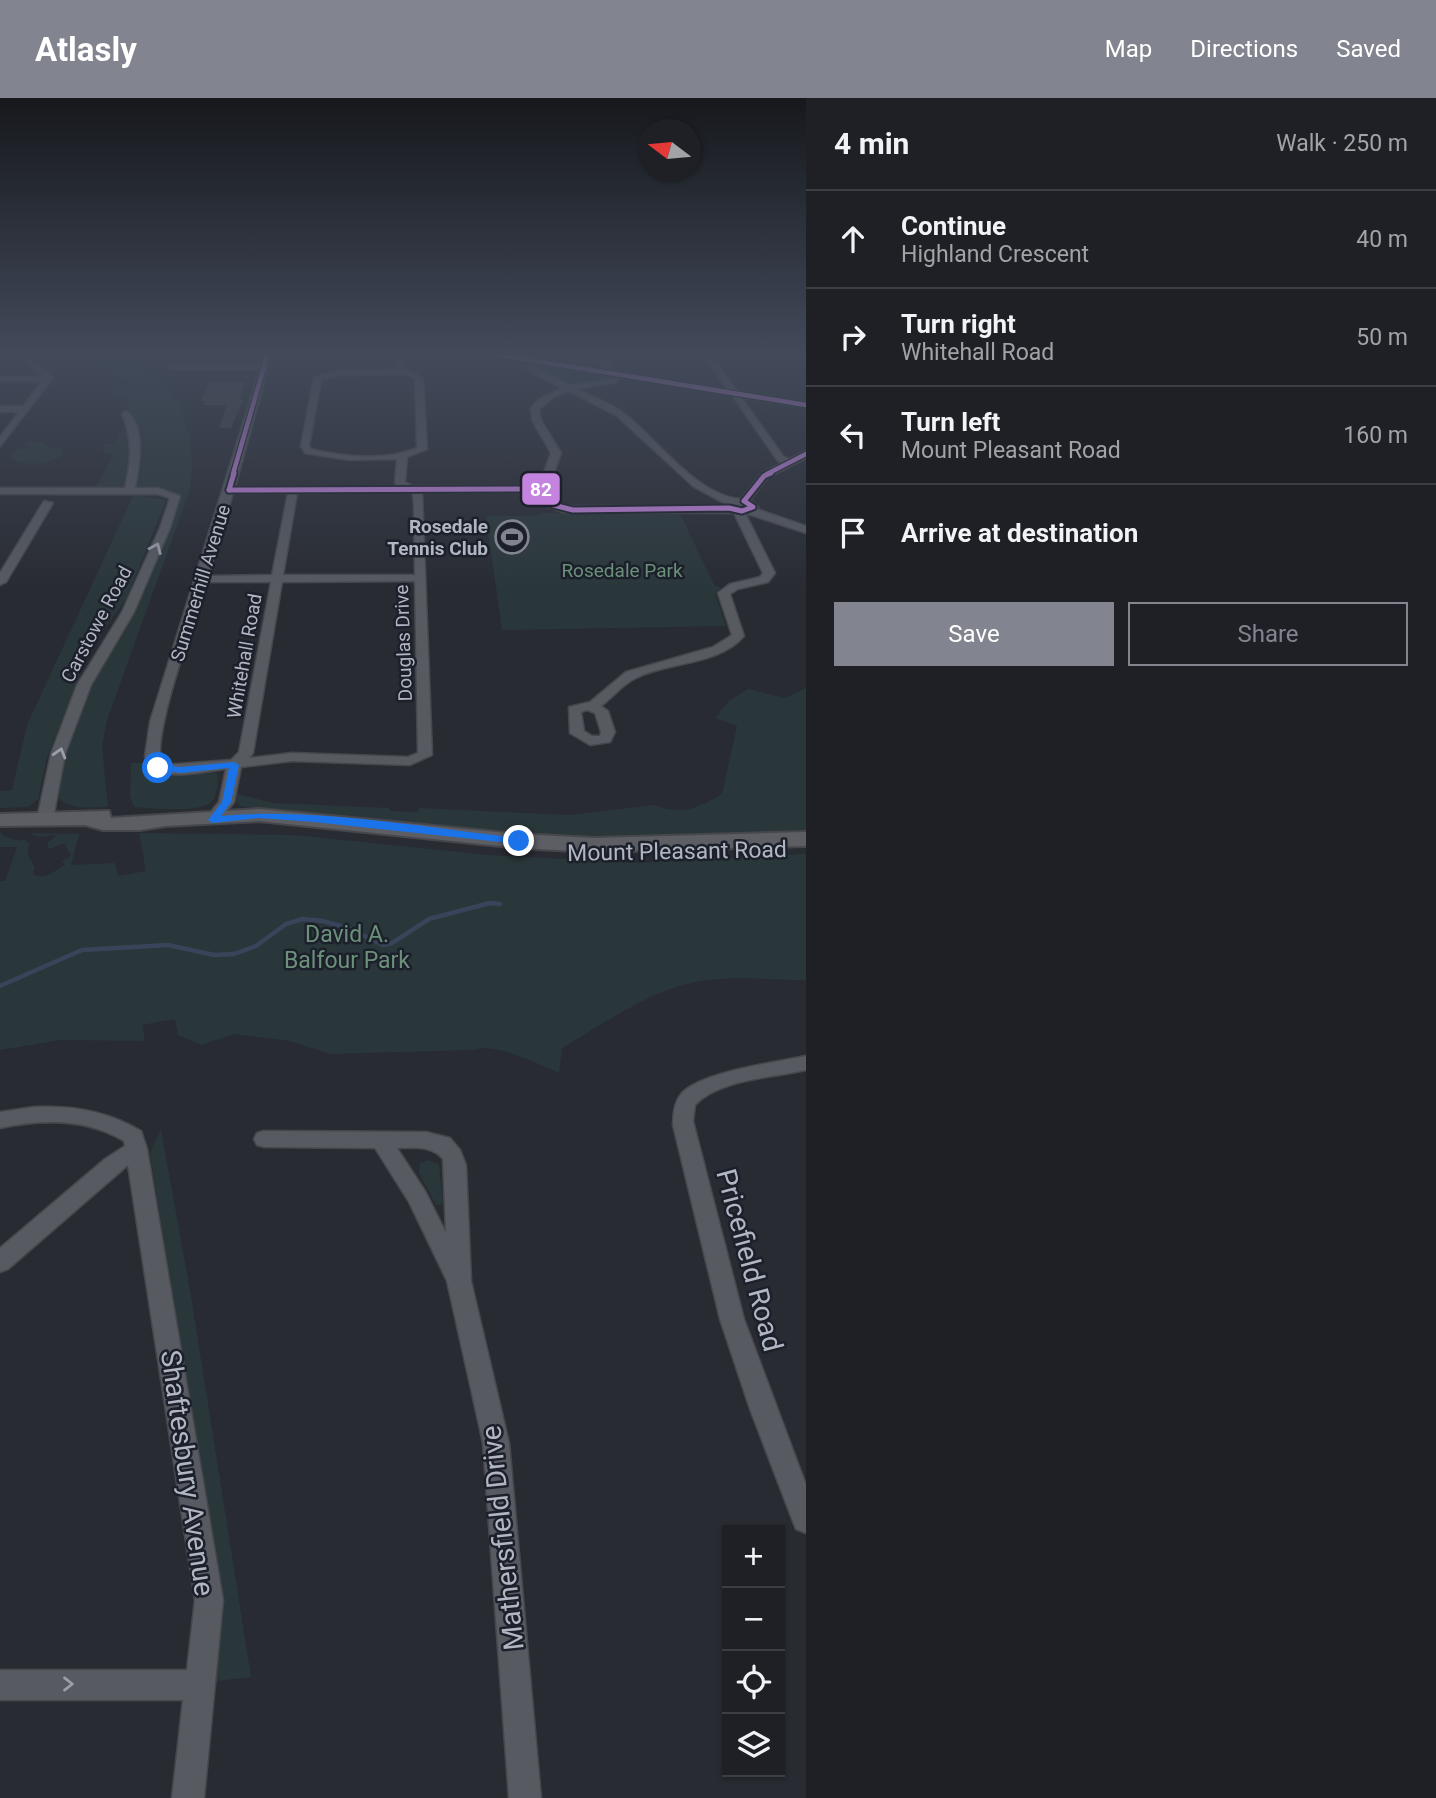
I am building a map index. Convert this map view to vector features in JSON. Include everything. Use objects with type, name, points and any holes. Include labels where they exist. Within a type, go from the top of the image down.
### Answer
[{"type":"main road","name":"Mount Pleasant Road","points":[[0,820],[86,819],[103,824],[140,824],[165,820],[213,820],[259,815],[519,841],[594,845],[806,839]]},
{"type":"main road","name":"Mount Pleasant Road","points":[[213,820],[255,827],[560,854],[806,849]]},
{"type":"street","points":[[0,492],[129,491],[136,460],[133,432]]},
{"type":"street","name":"Summerhill Avenue","points":[[234,765],[162,769],[152,761],[157,722],[245,432]]},
{"type":"street","points":[[307,432],[305,446],[308,451],[325,455],[402,456],[422,449],[422,432]]},
{"type":"street","points":[[543,489],[556,453],[544,432]]},
{"type":"street","points":[[640,432],[697,485],[738,506],[806,530]]},
{"type":"street","points":[[762,432],[780,458],[789,463]]},
{"type":"street","points":[[543,489],[553,505],[573,510],[738,506],[764,476],[806,454]]},
{"type":"street","name":"Douglas Drive","points":[[234,765],[292,757],[397,761],[421,759],[425,750],[419,504],[418,493],[400,483],[402,456]]},
{"type":"street","points":[[229,490],[543,489]]},
{"type":"street","name":"Whitehall Road","points":[[213,820],[226,802],[234,765],[246,753],[293,490]]},
{"type":"street","name":"Carstowe Road","points":[[45,819],[58,754],[83,685],[128,612],[175,499],[170,493],[129,491]]},
{"type":"street","points":[[0,582],[48,503]]},
{"type":"street","points":[[593,706],[631,675],[674,659],[722,649],[738,636],[738,628],[723,599],[724,593],[734,586],[764,580],[769,573],[738,506]]},
{"type":"street","points":[[201,579],[420,578]]},
{"type":"street","name":"Pricefield Road","points":[[806,1063],[726,1082],[693,1094],[683,1106],[682,1125],[732,1320],[762,1409],[806,1517]]},
{"type":"street","points":[[0,1120],[66,1115],[108,1122],[134,1137],[137,1149],[111,1165],[0,1262]]},
{"type":"street","name":"Mathersfield Drive","points":[[264,1139],[436,1141],[453,1156],[459,1281],[496,1443],[525,1798]]},
{"type":"street","name":"Mathersfield Drive","points":[[380,1139],[417,1197],[459,1281]]},
{"type":"street","name":"Shaftesbury Avenue","points":[[137,1149],[209,1600],[188,1798]]},
{"type":"street","points":[[0,1685],[202,1685]]},
{"type":"green space","points":[[118,432],[129,432],[130,465],[126,487],[78,490],[98,484],[113,454],[102,452],[104,444],[115,444],[114,451]]},
{"type":"green space","points":[[135,432],[189,432],[192,455],[190,490],[107,720],[102,747],[108,807],[69,805],[59,798],[64,757],[88,693],[137,607],[178,499],[178,495],[170,491],[135,488],[139,451]]},
{"type":"green space","points":[[27,442],[46,442],[45,446],[61,449],[63,454],[52,461],[37,464],[9,459],[13,451],[30,446],[24,445]]},
{"type":"green space","points":[[55,493],[154,493],[163,496],[141,496],[166,500],[127,598],[75,668],[80,677],[47,757],[38,799],[28,807],[0,808],[0,791],[12,790],[27,725],[133,496],[53,496]]},
{"type":"green space","name":"Rosedale Park","points":[[544,513],[680,513],[714,585],[721,588],[715,594],[726,626],[502,630],[486,516],[532,516]]},
{"type":"green space","points":[[806,688],[806,831],[607,839],[551,837],[267,810],[240,806],[236,801],[237,794],[274,803],[389,808],[390,811],[418,812],[419,808],[569,815],[654,805],[673,810],[690,809],[722,794],[737,726],[715,718],[729,701],[748,689],[785,698]]},
{"type":"green space","points":[[131,763],[146,763],[151,771],[170,775],[217,773],[215,795],[212,801],[198,808],[134,807],[130,796]]},
{"type":"green space","name":"David A. Balfour Park","points":[[0,830],[3,836],[20,841],[23,839],[29,843],[28,855],[35,868],[33,874],[39,876],[51,874],[65,865],[62,861],[71,856],[64,843],[49,849],[47,844],[56,835],[38,837],[30,833],[79,834],[71,865],[115,863],[118,876],[146,871],[139,833],[295,835],[488,855],[638,863],[806,854],[806,980],[720,979],[669,989],[632,1006],[562,1048],[559,1073],[505,1051],[483,1048],[330,1054],[290,1041],[233,1034],[202,1045],[178,1035],[175,1019],[142,1025],[145,1041],[61,1040],[0,1050],[0,881],[5,881],[17,847],[0,847]]},
{"type":"green space","points":[[161,1130],[191,1296],[251,1677],[216,1681],[221,1596],[150,1153]]},
{"type":"green space","points":[[429,1160],[439,1165],[443,1204],[436,1205],[419,1173],[420,1163]]},
{"type":"waterway","points":[[0,986],[82,950],[168,945],[214,955],[234,954],[256,946],[286,924],[303,919],[323,921],[350,929],[383,945],[392,943],[429,919],[490,903],[500,904]]},
{"type":"transit line","name":"82","points":[[229,490],[245,432]]},
{"type":"transit line","name":"82","points":[[229,490],[543,489],[553,505],[573,510],[729,508],[742,511],[753,507],[744,501],[764,476],[806,454]]},
{"type":"place","name":"Rosedale Tennis Club","points":[[512,537]]},
{"type":"route","points":[[158,768],[180,770],[234,765],[225,806],[213,820],[259,815],[519,841]]}]
